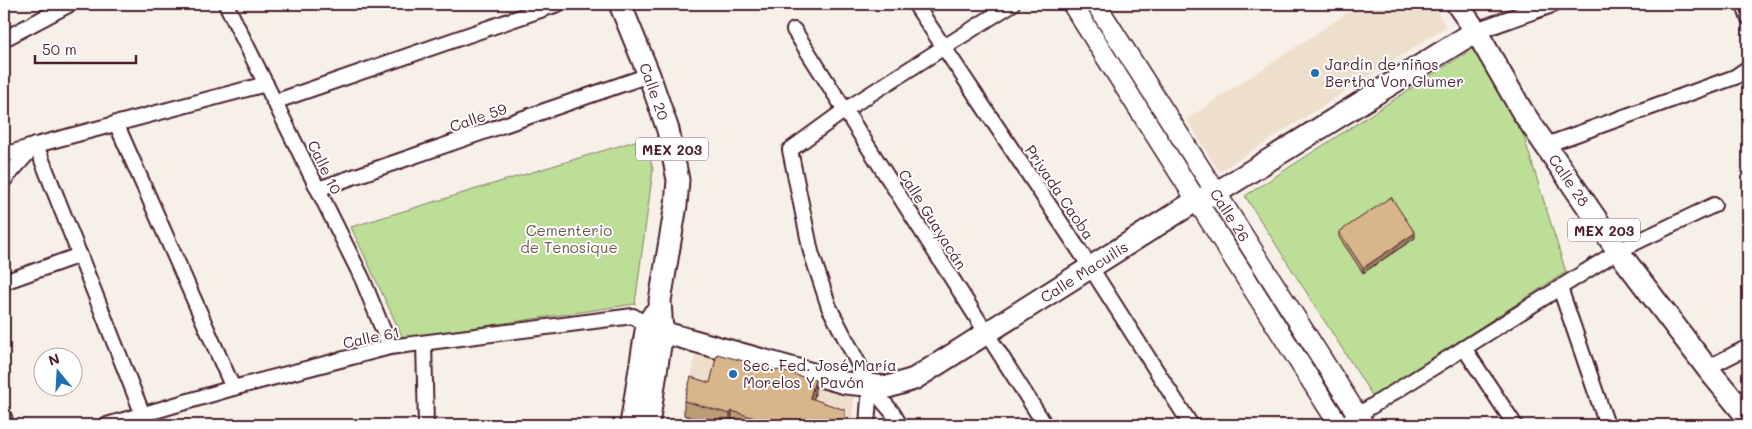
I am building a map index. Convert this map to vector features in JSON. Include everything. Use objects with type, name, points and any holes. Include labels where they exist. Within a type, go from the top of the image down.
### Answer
[{"type":"main road","name":"Calle 20","points":[[620,4],[649,75],[668,130],[678,180],[676,205],[655,328],[630,425]]},
{"type":"main road","name":"Calle 26","points":[[1072,4],[1207,197]]},
{"type":"main road","name":"Calle 26","points":[[1096,4],[1207,197],[1350,423]]},
{"type":"main road","name":"Calle 28","points":[[1457,4],[1476,31],[1522,111],[1618,251],[1707,368],[1748,418]]},
{"type":"main road","name":"Calle Macuilis","points":[[655,328],[845,383],[888,387],[914,380],[1091,268],[1476,31]]},
{"type":"main road","name":"Calle 20","points":[[648,425],[655,328]]},
{"type":"street","points":[[4,39],[70,4]]},
{"type":"street","name":"Calle 10","points":[[226,4],[362,278],[390,347]]},
{"type":"street","points":[[274,102],[558,4]]},
{"type":"street","name":"Privada Caoba","points":[[915,4],[1091,268],[1191,425]]},
{"type":"street","points":[[900,425],[892,412],[870,386],[829,307],[811,252],[790,150],[845,110],[1012,4]]},
{"type":"street","points":[[1476,31],[1552,4]]},
{"type":"street","points":[[1744,4],[1748,17]]},
{"type":"street","name":"Calle Guayacán","points":[[794,30],[1045,425]]},
{"type":"street","points":[[1546,145],[1734,77],[1748,68]]},
{"type":"street","name":"Calle 59","points":[[318,189],[649,75]]},
{"type":"street","points":[[4,155],[36,144],[266,84]]},
{"type":"street","points":[[116,123],[233,388]]},
{"type":"street","points":[[4,180],[36,144]]},
{"type":"street","points":[[36,144],[143,414]]},
{"type":"street","points":[[1350,423],[1464,348],[1618,251],[1714,205]]},
{"type":"street","points":[[4,282],[80,255]]},
{"type":"street","points":[[1560,288],[1607,425]]},
{"type":"street","name":"Calle 61","points":[[107,425],[233,388],[390,347],[633,316],[655,328]]},
{"type":"street","points":[[424,343],[426,425]]},
{"type":"street","points":[[1707,368],[1748,347]]},
{"type":"street","points":[[1464,348],[1514,425]]},
{"type":"street","points":[[867,425],[870,386]]},
{"type":"street","points":[[4,418],[6,425]]},
{"type":"shaded area","name":"Jardín de niños Bertha Von Glumer","points":[[1361,4],[1432,4],[1446,27],[1219,172],[1187,119]]},
{"type":"shaded area","name":"Sec. Fed. José María Morelos Y Pavón","points":[[695,354],[854,395],[852,425],[684,425]]},
{"type":"green space","points":[[1472,49],[1517,115],[1566,272],[1373,397],[1245,196]]},
{"type":"green space","name":"Cementerio de Tenosique","points":[[645,138],[653,170],[635,304],[403,338],[351,227]]},
{"type":"building","points":[[1391,197],[1415,233],[1363,268],[1339,232]]},
{"type":"building","name":"Sec. Fed. José María Morelos Y Pavón","points":[[717,354],[815,380],[810,398],[845,410],[845,425],[777,425],[732,411],[730,414],[684,401],[691,377],[710,383]]},
{"type":"place","name":"Jardín de niños Bertha Von Glumer","points":[[1315,73]]},
{"type":"place","name":"Sec. Fed. José María Morelos Y Pavón","points":[[733,374]]}]
